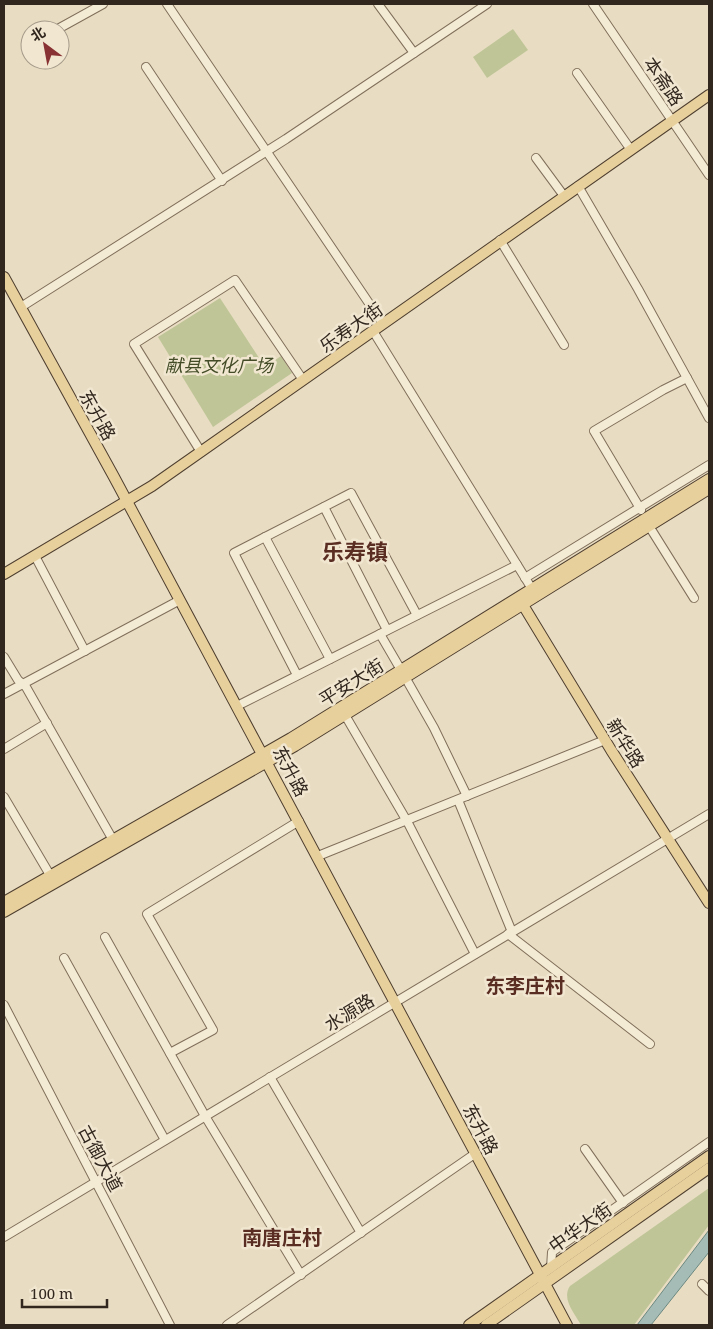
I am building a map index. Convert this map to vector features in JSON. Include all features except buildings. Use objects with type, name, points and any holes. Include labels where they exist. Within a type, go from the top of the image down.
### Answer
[{"type":"main road","name":"乐寿大街","points":[[4,574],[152,486],[709,95]]},
{"type":"main road","name":"东升路","points":[[4,277],[127,501],[568,1325]]},
{"type":"main road","name":"平安大街","points":[[4,912],[403,674],[647,522],[709,479]]},
{"type":"main road","name":"平安大街","points":[[647,522],[709,489]]},
{"type":"main road","name":"新华路","points":[[525,597],[605,740],[709,891]]},
{"type":"main road","name":"新华路","points":[[525,597],[709,903]]},
{"type":"main road","name":"平安大街","points":[[4,902],[113,840],[345,715],[403,674]]},
{"type":"main road","name":"中华大街","points":[[486,1325],[543,1279],[551,1268],[709,1156]]},
{"type":"main road","name":"中华大街","points":[[469,1325],[543,1279],[709,1168]]},
{"type":"main road","name":"东升路","points":[[543,1279],[566,1309],[575,1325]]},
{"type":"street","points":[[70,22],[103,4]]},
{"type":"street","points":[[167,4],[382,324]]},
{"type":"street","points":[[378,4],[414,53]]},
{"type":"street","points":[[21,307],[222,181],[487,4]]},
{"type":"street","name":"本斋路","points":[[593,4],[709,175]]},
{"type":"street","points":[[146,67],[222,181]]},
{"type":"street","points":[[578,73],[631,150]]},
{"type":"street","points":[[536,158],[564,196]]},
{"type":"street","points":[[578,186],[638,289],[709,418]]},
{"type":"street","points":[[500,240],[564,345]]},
{"type":"street","points":[[201,452],[134,344],[235,280],[303,380]]},
{"type":"street","points":[[373,331],[525,578],[525,597]]},
{"type":"street","points":[[687,378],[594,431],[694,598]]},
{"type":"street","points":[[525,578],[709,465]]},
{"type":"street","points":[[298,675],[234,553],[351,493],[417,615]]},
{"type":"street","points":[[324,507],[387,630]]},
{"type":"street","points":[[265,537],[330,659]]},
{"type":"street","points":[[35,556],[85,651]]},
{"type":"street","points":[[237,706],[517,565]]},
{"type":"street","points":[[4,694],[180,600]]},
{"type":"street","points":[[380,634],[434,728],[467,796]]},
{"type":"street","points":[[4,657],[47,723],[113,840]]},
{"type":"street","points":[[345,715],[406,820],[475,954]]},
{"type":"street","points":[[4,749],[47,723]]},
{"type":"street","points":[[318,856],[605,740]]},
{"type":"street","points":[[4,797],[50,875]]},
{"type":"street","points":[[458,800],[510,933],[650,1044]]},
{"type":"street","name":"水源路","points":[[4,1237],[709,814]]},
{"type":"street","points":[[170,1053],[213,1030],[147,914],[299,822]]},
{"type":"street","points":[[105,937],[205,1116],[301,1275]]},
{"type":"street","points":[[64,958],[165,1140]]},
{"type":"street","name":"古御大道","points":[[4,1006],[170,1325]]},
{"type":"street","points":[[270,1077],[360,1233]]},
{"type":"street","points":[[551,1268],[552,1252],[709,1142]]},
{"type":"street","points":[[585,1149],[623,1203]]},
{"type":"street","points":[[227,1325],[476,1154]]},
{"type":"street","points":[[702,1284],[709,1291]]},
{"type":"green space","points":[[513,29],[528,50],[487,78],[473,57]]},
{"type":"green space","name":"献县文化广场","points":[[220,298],[265,367],[281,356],[292,373],[213,427],[158,337]]},
{"type":"green space","points":[[709,1188],[709,1225],[634,1325],[581,1325],[568,1301],[567,1296],[570,1286]]},
{"type":"water","points":[[709,1230],[709,1252],[651,1325],[637,1325]]},
{"type":"district","name":"乐寿镇","points":[[355,551]]},
{"type":"district","name":"东李庄村","points":[[525,985]]},
{"type":"district","name":"南唐庄村","points":[[282,1237]]}]
